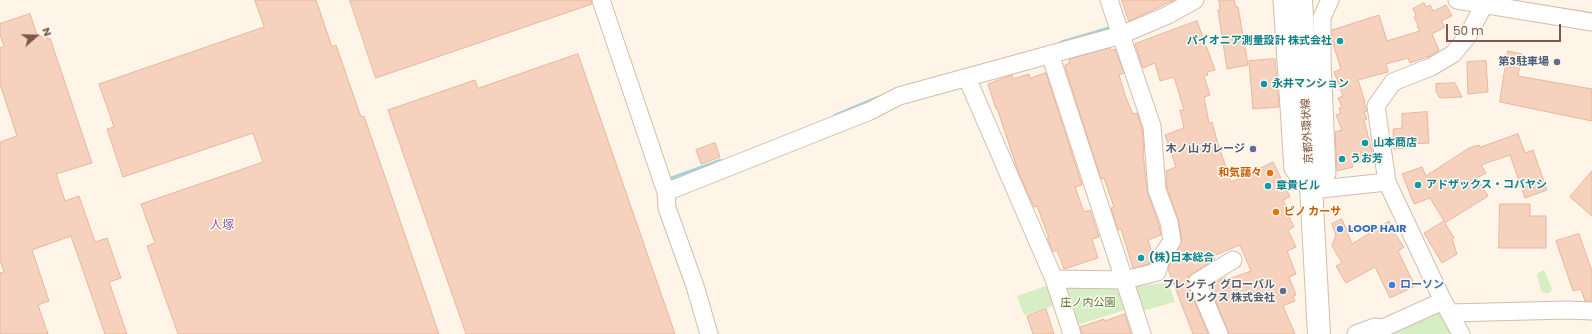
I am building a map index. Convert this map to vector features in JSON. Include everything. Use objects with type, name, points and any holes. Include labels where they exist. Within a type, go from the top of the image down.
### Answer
[{"type":"main road","name":"京都外環状線","points":[[1300,0],[1319,334]]},
{"type":"street","points":[[601,0],[666,192],[667,208],[695,286],[709,334]]},
{"type":"street","points":[[1054,279],[1125,280],[1157,272],[1162,256],[1172,241],[1169,222],[1158,190],[1152,126],[1109,0]]},
{"type":"street","points":[[666,192],[870,111],[899,96],[1121,35],[1168,15],[1195,0]]},
{"type":"street","points":[[1282,0],[1292,169],[1311,190]]},
{"type":"street","points":[[1311,190],[1327,174],[1322,59],[1322,17],[1330,0]]},
{"type":"street","points":[[1457,0],[1592,22]]},
{"type":"street","points":[[1461,334],[1387,182],[1376,106],[1393,82],[1431,68],[1453,54],[1467,37],[1484,5]]},
{"type":"street","points":[[1050,54],[1142,334]]},
{"type":"street","points":[[967,78],[1054,279],[1072,334]]},
{"type":"street","points":[[1311,190],[1387,182]]},
{"type":"street","points":[[1219,334],[1197,282],[1234,260]]},
{"type":"street","points":[[1356,334],[1374,327],[1383,328],[1447,307],[1592,311]]},
{"type":"green space","points":[[1544,270],[1552,289],[1549,293],[1541,291],[1537,274]]},
{"type":"green space","name":"庄ノ内公園","points":[[1168,283],[1175,302],[1142,311],[1134,286]]},
{"type":"green space","name":"庄ノ内公園","points":[[1049,285],[1056,305],[1024,315],[1017,296]]},
{"type":"green space","name":"庄ノ内公園","points":[[1064,285],[1112,287],[1121,291],[1128,309],[1077,325]]},
{"type":"green space","points":[[1440,309],[1454,334],[1392,334],[1409,323]]},
{"type":"building","points":[[255,0],[316,0],[332,47],[336,45],[361,117],[364,116],[439,334],[178,334],[147,246],[155,243],[141,204],[263,162],[253,133],[123,177],[107,129],[114,127],[99,84],[264,27]]},
{"type":"building","points":[[350,0],[591,0],[592,4],[376,78]]},
{"type":"building","points":[[1122,0],[1174,0],[1129,21]]},
{"type":"building","points":[[1219,0],[1234,0],[1236,7],[1238,7],[1248,65],[1227,69],[1218,10],[1220,9]]},
{"type":"building","points":[[1424,3],[1426,7],[1430,5],[1433,11],[1446,5],[1452,16],[1441,21],[1445,27],[1432,34],[1439,50],[1430,56],[1410,63],[1408,58],[1386,64],[1388,72],[1358,80],[1367,111],[1364,112],[1367,119],[1364,120],[1373,155],[1363,157],[1364,161],[1352,164],[1353,167],[1337,171],[1335,132],[1342,130],[1336,115],[1341,113],[1339,108],[1342,107],[1338,98],[1343,96],[1334,72],[1341,69],[1332,41],[1332,30],[1379,15],[1387,41],[1420,31],[1414,17],[1416,15],[1413,9]]},
{"type":"building","points":[[30,14],[37,35],[39,35],[39,37],[46,35],[48,39],[50,38],[92,163],[56,174],[65,201],[79,196],[95,242],[107,238],[121,278],[109,282],[127,334],[105,334],[71,236],[32,250],[49,301],[38,305],[48,334],[0,334],[0,273],[4,272],[0,260],[0,142],[17,136],[0,84],[0,48],[4,46],[0,35],[0,24]]},
{"type":"building","points":[[1197,21],[1215,70],[1207,72],[1208,75],[1204,76],[1210,95],[1204,97],[1209,123],[1212,122],[1231,182],[1273,162],[1290,197],[1283,200],[1289,212],[1287,213],[1294,227],[1288,230],[1296,247],[1287,251],[1296,274],[1289,277],[1296,295],[1293,296],[1295,301],[1283,306],[1295,334],[1229,334],[1210,286],[1225,277],[1226,280],[1251,271],[1240,245],[1213,256],[1215,259],[1188,277],[1188,286],[1208,334],[1193,334],[1168,269],[1174,256],[1179,254],[1178,250],[1182,239],[1178,219],[1167,188],[1166,171],[1176,167],[1165,135],[1184,128],[1180,110],[1184,110],[1174,77],[1160,81],[1155,63],[1143,68],[1135,44]]},
{"type":"building","points":[[1110,48],[1111,51],[1115,49],[1124,73],[1119,75],[1126,98],[1133,114],[1137,113],[1142,128],[1147,191],[1161,235],[1148,240],[1152,253],[1149,264],[1133,268],[1121,229],[1118,230],[1111,208],[1114,207],[1104,178],[1101,179],[1065,67],[1065,65],[1070,63],[1069,60]]},
{"type":"building","points":[[1508,51],[1522,54],[1518,76],[1592,89],[1592,121],[1500,102]]},
{"type":"building","points":[[578,54],[675,334],[466,334],[388,110],[475,80],[478,88]]},
{"type":"building","name":"永井マンション","points":[[1275,59],[1279,107],[1253,109],[1249,61]]},
{"type":"building","points":[[1486,61],[1488,92],[1468,94],[1467,62]]},
{"type":"building","points":[[1046,73],[1082,185],[1075,187],[1084,212],[1090,210],[1099,237],[1092,239],[1098,258],[1064,269],[1057,250],[1053,252],[1037,206],[1034,207],[1018,171],[988,84],[1012,75],[1013,79],[1029,74],[1030,78]]},
{"type":"building","points":[[1455,83],[1462,97],[1440,98],[1436,92],[1436,84]]},
{"type":"building","points":[[1427,112],[1429,143],[1413,144],[1415,147],[1394,149],[1393,129],[1402,128],[1402,114]]},
{"type":"building","points":[[1518,134],[1525,153],[1533,150],[1547,190],[1525,198],[1510,155],[1481,165],[1486,173],[1477,178],[1488,196],[1445,223],[1454,238],[1452,239],[1457,254],[1442,263],[1424,233],[1444,221],[1430,198],[1414,204],[1402,174],[1422,167],[1426,176],[1469,148],[1479,145],[1480,147]]},
{"type":"building","points":[[715,143],[720,157],[701,164],[696,150]]},
{"type":"building","points":[[1592,171],[1592,216],[1570,197]]},
{"type":"building","points":[[1500,204],[1530,204],[1530,216],[1546,216],[1546,248],[1499,248]]},
{"type":"building","points":[[1342,219],[1352,244],[1389,221],[1391,228],[1404,247],[1398,251],[1415,286],[1390,298],[1375,267],[1346,283],[1336,266],[1342,263],[1332,246],[1336,235],[1332,224]]},
{"type":"building","points":[[1579,234],[1592,271],[1592,301],[1585,301],[1581,289],[1573,291],[1556,241]]},
{"type":"building","points":[[1046,309],[1054,334],[1033,334],[1027,316]]},
{"type":"building","points":[[1125,314],[1131,334],[1082,334],[1080,327]]},
{"type":"waterway","points":[[1061,43],[1115,27]]},
{"type":"waterway","points":[[835,116],[878,98]]},
{"type":"waterway","points":[[665,181],[720,161]]},
{"type":"place","name":"パイオニア測量設計 株式会社","points":[[1340,41]]},
{"type":"place","name":"第3駐車場","points":[[1557,62]]},
{"type":"place","name":"永井マンション","points":[[1264,84]]},
{"type":"place","name":"山本商店","points":[[1365,143]]},
{"type":"place","name":"木ノ山 ガレージ","points":[[1253,149]]},
{"type":"place","name":"うお芳","points":[[1342,159]]},
{"type":"place","name":"和気藹々","points":[[1270,173]]},
{"type":"place","name":"アドザックス・コバヤシ","points":[[1418,185]]},
{"type":"place","name":"章貴ビル","points":[[1268,186]]},
{"type":"place","name":"ピノ カーサ","points":[[1276,212]]},
{"type":"place","name":"LOOP HAIR","points":[[1340,229]]},
{"type":"place","name":"(株)日本総合","points":[[1141,258]]},
{"type":"place","name":"ローソン","points":[[1392,285]]},
{"type":"place","name":"プレンティ グローバル リンクス 株式会社","points":[[1283,291]]},
{"type":"district","name":"人塚","points":[[222,226]]}]
